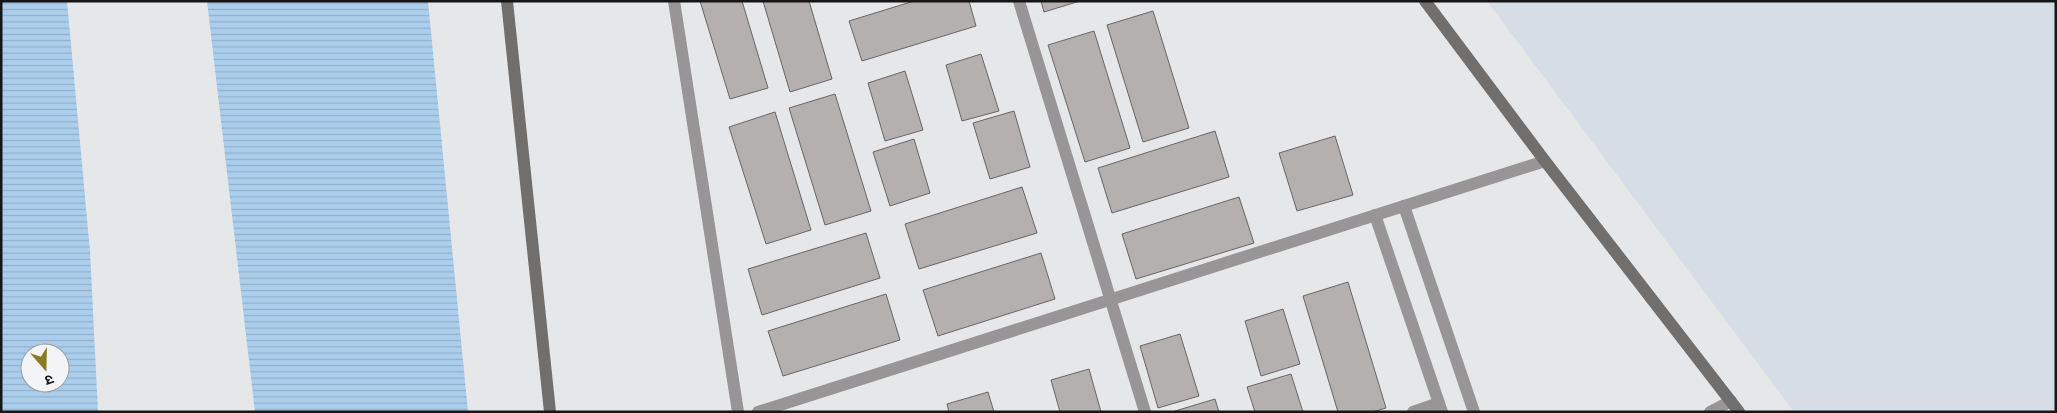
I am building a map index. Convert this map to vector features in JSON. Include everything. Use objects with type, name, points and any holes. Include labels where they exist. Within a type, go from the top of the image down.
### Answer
[{"type":"street","points":[[506,1],[550,412]]},
{"type":"street","points":[[674,1],[738,412]]},
{"type":"street","points":[[1019,1],[1145,412]]},
{"type":"street","points":[[1425,1],[1545,161],[1740,412]]},
{"type":"street","points":[[758,412],[1110,298],[1545,161]]},
{"type":"street","points":[[1404,206],[1474,412]]},
{"type":"street","points":[[1376,215],[1441,408],[1413,412]]},
{"type":"street","points":[[1710,412],[1731,400]]},
{"type":"shaded area","points":[[1487,1],[2056,1],[2056,412],[1794,412]]},
{"type":"water","points":[[1,1],[67,1],[90,251],[98,412],[1,412]]},
{"type":"water","points":[[207,1],[428,1],[468,412],[255,412]]},
{"type":"building","points":[[700,1],[742,1],[768,88],[730,99]]},
{"type":"building","points":[[763,1],[809,1],[832,79],[790,92]]},
{"type":"building","points":[[914,1],[969,1],[976,26],[862,61],[849,21]]},
{"type":"building","points":[[1041,1],[1080,1],[1044,12]]},
{"type":"building","points":[[1153,11],[1189,128],[1143,142],[1107,25]]},
{"type":"building","points":[[1094,31],[1130,148],[1085,162],[1048,45]]},
{"type":"building","points":[[981,54],[999,111],[962,121],[946,65]]},
{"type":"building","points":[[905,71],[923,130],[885,141],[868,83]]},
{"type":"building","points":[[835,94],[871,211],[825,225],[789,108]]},
{"type":"building","points":[[1014,111],[1030,167],[990,179],[973,123]]},
{"type":"building","points":[[775,112],[811,230],[766,244],[729,127]]},
{"type":"building","points":[[1215,131],[1229,177],[1112,213],[1098,168]]},
{"type":"building","points":[[1335,136],[1353,195],[1297,211],[1279,153]]},
{"type":"building","points":[[914,139],[930,193],[890,206],[873,152]]},
{"type":"building","points":[[1022,187],[1037,233],[919,269],[905,224]]},
{"type":"building","points":[[1239,197],[1254,243],[1136,279],[1122,234]]},
{"type":"building","points":[[866,233],[880,278],[762,315],[748,269]]},
{"type":"building","points":[[1041,253],[1055,299],[938,336],[923,290]]},
{"type":"building","points":[[1348,282],[1386,408],[1372,412],[1338,412],[1303,296]]},
{"type":"building","points":[[886,294],[900,340],[783,376],[768,331]]},
{"type":"building","points":[[1283,309],[1300,364],[1261,376],[1245,321]]},
{"type":"building","points":[[1180,334],[1199,396],[1158,408],[1140,346]]},
{"type":"building","points":[[1089,369],[1101,412],[1060,412],[1051,380]]},
{"type":"building","points":[[1291,374],[1303,412],[1255,412],[1247,387]]},
{"type":"building","points":[[988,392],[994,412],[949,412],[947,404]]},
{"type":"building","points":[[1215,399],[1219,412],[1175,412],[1175,411]]}]
